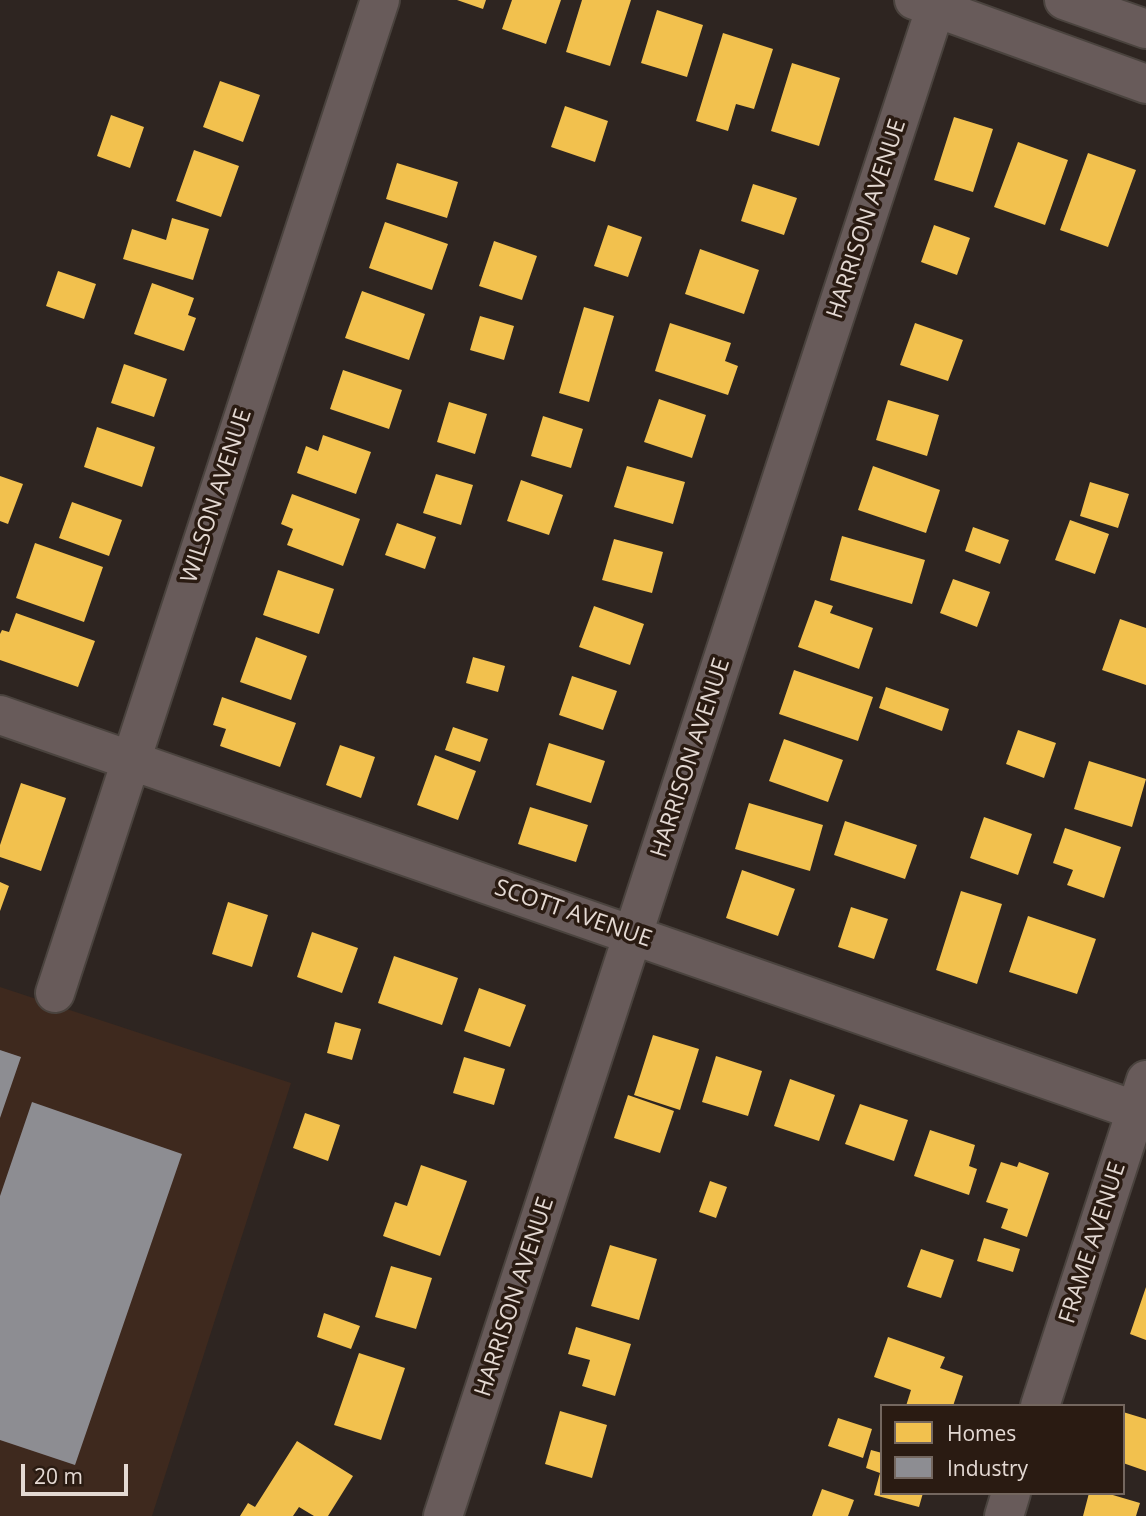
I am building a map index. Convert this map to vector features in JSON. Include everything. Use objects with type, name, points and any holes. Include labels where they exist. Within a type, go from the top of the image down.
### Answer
[{"type":"street","name":"WILSON AVENUE","points":[[55,993],[380,0]]},
{"type":"street","points":[[1064,0],[1146,29]]},
{"type":"street","points":[[929,2],[1146,84]]},
{"type":"street","name":"HARRISON AVENUE","points":[[443,1516],[634,936],[929,2]]},
{"type":"street","name":"SCOTT AVENUE","points":[[0,715],[634,936],[1143,1101]]},
{"type":"street","name":"FRAME AVENUE","points":[[1041,1404],[1143,1101]]},
{"type":"street","points":[[1004,1516],[1011,1495]]},
{"type":"shaded area","points":[[0,987],[291,1083],[152,1516],[0,1516]]},
{"type":"building: Homes","points":[[457,0],[486,0],[483,9]]},
{"type":"building: Homes","points":[[512,0],[561,0],[546,44],[502,29]]},
{"type":"building: Homes","points":[[582,0],[631,0],[610,66],[566,52]]},
{"type":"building: Homes","points":[[657,10],[703,25],[687,77],[641,63]]},
{"type":"building: Homes","points":[[723,33],[773,49],[754,109],[736,104],[728,131],[696,121]]},
{"type":"building: Homes","points":[[792,63],[840,78],[819,146],[771,131]]},
{"type":"building: Homes","points":[[220,81],[260,95],[243,142],[203,127]]},
{"type":"building: Homes","points":[[565,106],[608,121],[595,162],[551,147]]},
{"type":"building: Homes","points":[[111,115],[144,127],[130,168],[97,156]]},
{"type":"building: Homes","points":[[954,117],[993,129],[973,192],[934,180]]},
{"type":"building: Homes","points":[[1018,142],[1068,160],[1045,225],[994,207]]},
{"type":"building: Homes","points":[[194,150],[239,166],[221,217],[176,201]]},
{"type":"building: Homes","points":[[1088,153],[1136,170],[1108,247],[1060,230]]},
{"type":"building: Homes","points":[[397,163],[458,182],[447,218],[386,199]]},
{"type":"building: Homes","points":[[753,184],[797,198],[784,235],[741,221]]},
{"type":"building: Homes","points":[[172,218],[209,229],[193,280],[123,259],[132,229],[166,240]]},
{"type":"building: Homes","points":[[385,222],[448,244],[432,290],[369,268]]},
{"type":"building: Homes","points":[[608,225],[642,237],[628,277],[594,266]]},
{"type":"building: Homes","points":[[934,225],[970,238],[957,275],[921,262]]},
{"type":"building: Homes","points":[[494,241],[537,256],[522,300],[479,286]]},
{"type":"building: Homes","points":[[700,249],[759,270],[744,314],[685,294]]},
{"type":"building: Homes","points":[[58,271],[96,284],[84,319],[46,306]]},
{"type":"building: Homes","points":[[152,283],[194,298],[188,315],[196,318],[184,351],[134,334]]},
{"type":"building: Homes","points":[[362,291],[425,314],[409,360],[345,338]]},
{"type":"building: Homes","points":[[584,307],[614,316],[589,402],[559,393]]},
{"type":"building: Homes","points":[[480,316],[514,326],[504,360],[470,350]]},
{"type":"building: Homes","points":[[670,323],[731,343],[725,361],[738,366],[728,395],[655,371]]},
{"type":"building: Homes","points":[[915,323],[963,340],[948,381],[900,365]]},
{"type":"building: Homes","points":[[124,364],[167,379],[154,417],[111,403]]},
{"type":"building: Homes","points":[[343,370],[402,390],[389,429],[330,409]]},
{"type":"building: Homes","points":[[659,399],[706,415],[692,458],[644,442]]},
{"type":"building: Homes","points":[[888,400],[939,415],[927,456],[876,440]]},
{"type":"building: Homes","points":[[449,402],[487,414],[475,454],[437,442]]},
{"type":"building: Homes","points":[[543,416],[583,429],[571,468],[531,456]]},
{"type":"building: Homes","points":[[97,427],[155,447],[142,487],[84,467]]},
{"type":"building: Homes","points":[[323,435],[371,452],[356,494],[297,473],[306,446],[318,451]]},
{"type":"building: Homes","points":[[627,466],[685,482],[673,524],[614,507]]},
{"type":"building: Homes","points":[[873,466],[940,490],[926,533],[858,510]]},
{"type":"building: Homes","points":[[436,474],[473,485],[461,525],[423,513]]},
{"type":"building: Homes","points":[[0,476],[23,484],[8,524],[0,521]]},
{"type":"building: Homes","points":[[521,480],[563,495],[549,535],[507,521]]},
{"type":"building: Homes","points":[[1090,482],[1129,494],[1118,528],[1080,516]]},
{"type":"building: Homes","points":[[292,494],[360,519],[343,566],[287,545],[293,529],[281,524]]},
{"type":"building: Homes","points":[[72,502],[122,520],[109,556],[59,538]]},
{"type":"building: Homes","points":[[1070,520],[1109,534],[1095,574],[1055,560]]},
{"type":"building: Homes","points":[[397,523],[436,537],[425,569],[385,555]]},
{"type":"building: Homes","points":[[973,527],[1009,540],[1000,564],[965,551]]},
{"type":"building: Homes","points":[[842,536],[925,560],[912,604],[830,580]]},
{"type":"building: Homes","points":[[614,539],[663,552],[652,593],[602,580]]},
{"type":"building: Homes","points":[[35,543],[103,567],[84,622],[16,598]]},
{"type":"building: Homes","points":[[278,570],[334,589],[319,634],[263,615]]},
{"type":"building: Homes","points":[[953,579],[990,592],[977,627],[940,613]]},
{"type":"building: Homes","points":[[815,600],[833,606],[830,613],[873,628],[859,669],[798,647]]},
{"type":"building: Homes","points":[[594,606],[644,624],[630,665],[579,647]]},
{"type":"building: Homes","points":[[16,613],[95,641],[78,687],[0,660],[0,634],[2,630],[9,632]]},
{"type":"building: Homes","points":[[1120,619],[1146,628],[1146,685],[1102,670]]},
{"type":"building: Homes","points":[[256,637],[307,656],[291,700],[240,682]]},
{"type":"building: Homes","points":[[473,657],[505,666],[498,692],[466,683]]},
{"type":"building: Homes","points":[[794,670],[873,697],[858,741],[779,714]]},
{"type":"building: Homes","points":[[572,676],[617,691],[603,730],[559,715]]},
{"type":"building: Homes","points":[[886,687],[949,709],[942,731],[879,708]]},
{"type":"building: Homes","points":[[222,697],[296,723],[280,767],[220,746],[226,729],[213,725]]},
{"type":"building: Homes","points":[[453,727],[488,739],[480,762],[445,750]]},
{"type":"building: Homes","points":[[1018,730],[1056,743],[1044,778],[1006,764]]},
{"type":"building: Homes","points":[[784,739],[843,760],[828,802],[769,781]]},
{"type":"building: Homes","points":[[549,743],[605,761],[591,803],[536,785]]},
{"type":"building: Homes","points":[[340,745],[375,757],[361,798],[326,785]]},
{"type":"building: Homes","points":[[435,755],[476,771],[458,820],[417,805]]},
{"type":"building: Homes","points":[[1089,761],[1146,779],[1132,827],[1074,809]]},
{"type":"building: Homes","points":[[21,783],[66,798],[41,871],[0,857],[0,845]]},
{"type":"building: Homes","points":[[749,803],[823,825],[810,871],[735,849]]},
{"type":"building: Homes","points":[[530,807],[588,825],[576,862],[518,844]]},
{"type":"building: Homes","points":[[984,817],[1032,834],[1018,875],[970,858]]},
{"type":"building: Homes","points":[[845,821],[917,845],[905,879],[834,855]]},
{"type":"building: Homes","points":[[1065,828],[1121,847],[1104,898],[1067,885],[1073,870],[1053,863]]},
{"type":"building: Homes","points":[[742,870],[795,889],[778,936],[726,918]]},
{"type":"building: Homes","points":[[0,882],[9,886],[0,911]]},
{"type":"building: Homes","points":[[961,891],[1002,904],[977,984],[936,970]]},
{"type":"building: Homes","points":[[228,902],[268,915],[252,967],[212,954]]},
{"type":"building: Homes","points":[[851,907],[888,919],[874,959],[838,947]]},
{"type":"building: Homes","points":[[1028,916],[1096,939],[1077,994],[1009,972]]},
{"type":"building: Homes","points":[[312,932],[358,948],[342,993],[297,977]]},
{"type":"building: Homes","points":[[394,956],[458,978],[442,1025],[378,1003]]},
{"type":"building: Homes","points":[[479,988],[526,1005],[510,1047],[464,1031]]},
{"type":"building: Homes","points":[[335,1022],[361,1029],[352,1060],[327,1053]]},
{"type":"building: Homes","points":[[653,1035],[699,1049],[680,1110],[634,1095]]},
{"type":"building: Homes","points":[[716,1056],[762,1071],[748,1116],[702,1102]]},
{"type":"building: Homes","points":[[464,1057],[505,1069],[494,1105],[453,1093]]},
{"type":"building: Homes","points":[[790,1079],[835,1095],[819,1141],[774,1126]]},
{"type":"building: Homes","points":[[628,1095],[674,1111],[660,1153],[614,1138]]},
{"type":"building: Homes","points":[[860,1104],[908,1120],[894,1161],[845,1144]]},
{"type":"building: Homes","points":[[305,1113],[340,1125],[328,1161],[293,1148]]},
{"type":"building: Homes","points":[[930,1130],[975,1145],[969,1166],[977,1169],[969,1195],[914,1176]]},
{"type":"building: Homes","points":[[1001,1162],[1017,1167],[1019,1162],[1049,1173],[1027,1237],[1001,1228],[1008,1209],[986,1202]]},
{"type":"building: Homes","points":[[421,1165],[467,1181],[440,1256],[383,1236],[395,1202],[407,1206]]},
{"type":"building: Homes","points":[[710,1181],[727,1187],[716,1218],[699,1212]]},
{"type":"building: Homes","points":[[984,1238],[1020,1249],[1013,1272],[977,1261]]},
{"type":"building: Homes","points":[[610,1245],[657,1259],[639,1320],[591,1306]]},
{"type":"building: Homes","points":[[921,1249],[954,1260],[941,1298],[907,1287]]},
{"type":"building: Homes","points":[[391,1266],[432,1278],[416,1329],[375,1317]]},
{"type":"building: Homes","points":[[1146,1287],[1146,1340],[1130,1334]]},
{"type":"building: Homes","points":[[324,1313],[360,1326],[351,1349],[317,1337]]},
{"type":"building: Homes","points":[[576,1327],[631,1344],[615,1396],[582,1386],[590,1360],[568,1354]]},
{"type":"building: Homes","points":[[888,1337],[945,1357],[940,1368],[963,1376],[954,1404],[907,1404],[911,1390],[874,1377]]},
{"type":"building: Homes","points":[[359,1353],[405,1368],[381,1440],[334,1425]]},
{"type":"building: Homes","points":[[560,1411],[607,1425],[592,1478],[545,1464]]},
{"type":"building: Homes","points":[[1125,1413],[1146,1419],[1146,1471],[1125,1464]]},
{"type":"building: Homes","points":[[838,1418],[872,1429],[863,1458],[828,1446]]},
{"type":"building: Homes","points":[[297,1441],[353,1476],[328,1516],[314,1516],[299,1507],[293,1516],[240,1516],[248,1503],[255,1507]]},
{"type":"building: Homes","points":[[871,1450],[880,1452],[880,1473],[866,1468]]},
{"type":"building: Homes","points":[[880,1473],[880,1495],[922,1495],[919,1507],[874,1495]]},
{"type":"building: Homes","points":[[822,1489],[854,1500],[848,1516],[812,1516]]},
{"type":"building: Homes","points":[[1088,1495],[1113,1495],[1140,1503],[1136,1516],[1083,1516]]},
{"type":"building: Industry","points":[[0,1050],[21,1057],[0,1118]]},
{"type":"building: Industry","points":[[32,1102],[182,1154],[75,1465],[0,1440],[0,1196]]}]
